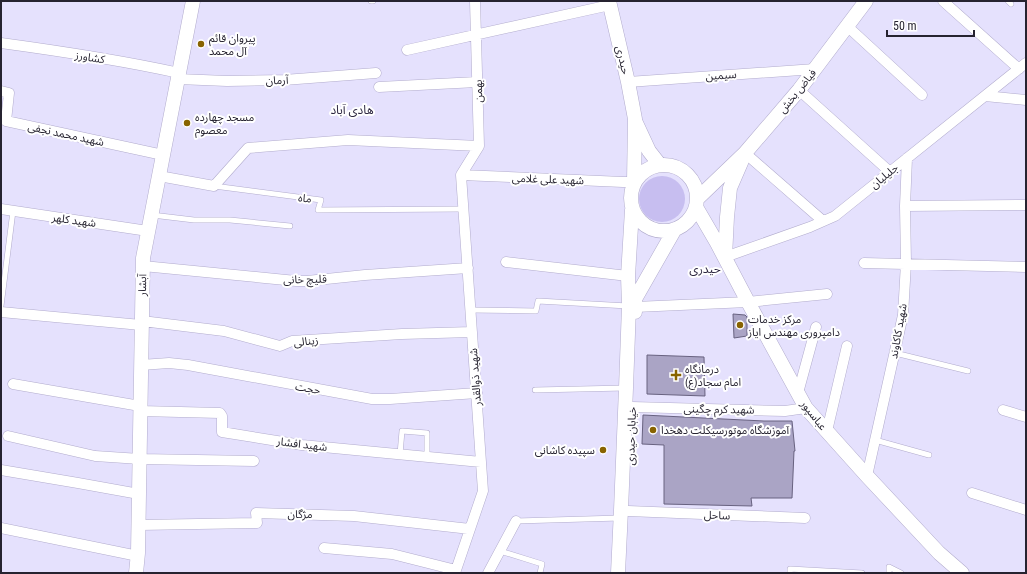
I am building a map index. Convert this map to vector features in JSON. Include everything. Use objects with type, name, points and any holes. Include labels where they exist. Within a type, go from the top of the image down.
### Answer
[{"type":"street","name":"آبشار","points":[[136,573],[138,556],[143,258],[193,1]]},
{"type":"street","name":"بهمن","points":[[475,1],[479,146]]},
{"type":"street","name":"فیاض بخش","points":[[696,203],[722,174],[745,154],[799,90],[866,1]]},
{"type":"street","points":[[942,1],[1023,66]]},
{"type":"street","points":[[407,50],[610,3]]},
{"type":"street","name":"حیدری","points":[[610,3],[628,82],[634,120]]},
{"type":"street","points":[[847,26],[922,96]]},
{"type":"street","name":"کشاورز","points":[[1,43],[142,65],[178,76]]},
{"type":"street","name":"جلیلیان","points":[[725,257],[823,222],[835,216],[1023,66]]},
{"type":"street","name":"سیمین","points":[[628,82],[815,69]]},
{"type":"street","name":"آرمان","points":[[178,76],[227,81],[284,80],[376,73]]},
{"type":"street","points":[[379,87],[477,82]]},
{"type":"street","points":[[799,90],[890,172]]},
{"type":"street","name":"شهید محمد نجفی","points":[[1,92],[9,93],[6,121],[163,155]]},
{"type":"street","points":[[985,96],[1026,100]]},
{"type":"street","points":[[634,120],[649,151],[660,164]]},
{"type":"street","points":[[632,303],[628,276],[632,210],[630,200],[634,182],[634,120]]},
{"type":"street","points":[[214,186],[248,148],[348,140],[479,146],[461,176]]},
{"type":"street","points":[[725,257],[730,188],[745,154],[823,222]]},
{"type":"street","name":"شهید کاکاوند","points":[[867,476],[904,315],[907,158]]},
{"type":"street","points":[[632,210],[637,219],[645,226],[654,230],[665,231],[675,229],[684,224],[691,217],[696,203],[696,189],[692,180],[686,173],[678,168],[660,164],[650,167],[641,173],[634,182]]},
{"type":"street","name":"فیاض بخش","points":[[692,180],[722,174]]},
{"type":"street","name":"ماه","points":[[159,176],[214,186]]},
{"type":"street","name":"شهید علی غلامی","points":[[461,176],[634,182]]},
{"type":"street","name":"شهید ذوالقدر","points":[[455,572],[483,491],[461,176]]},
{"type":"street","name":"عباسپور","points":[[696,203],[806,408],[939,553],[962,573]]},
{"type":"street","points":[[905,206],[1026,205]]},
{"type":"street","name":"شهید کلهر","points":[[1,209],[148,231]]},
{"type":"street","points":[[632,303],[675,229]]},
{"type":"street","points":[[506,262],[628,276]]},
{"type":"street","points":[[864,263],[1026,266]]},
{"type":"street","name":"قلیچ خانی","points":[[143,266],[302,281],[468,268]]},
{"type":"street","points":[[632,303],[748,302],[827,294]]},
{"type":"street","name":"خیابان حیدری","points":[[624,573],[626,388],[632,303]]},
{"type":"street","name":"خیابان حیدری","points":[[618,573],[625,514],[632,407],[632,303]]},
{"type":"street","name":"زینالی","points":[[1,312],[224,331],[280,346],[292,341],[402,334],[472,332]]},
{"type":"street","points":[[798,393],[816,328]]},
{"type":"street","points":[[827,431],[847,346]]},
{"type":"street","name":"حجت","points":[[141,364],[169,363],[372,399],[477,393]]},
{"type":"street","points":[[13,384],[140,409]]},
{"type":"street","name":"شهید کرم چگینی","points":[[632,407],[785,411],[806,408]]},
{"type":"street","name":"شهید افشار","points":[[140,409],[220,413],[222,416],[222,432],[302,445],[481,462]]},
{"type":"street","points":[[1003,410],[1026,417]]},
{"type":"street","points":[[8,436],[95,456],[140,459],[254,461]]},
{"type":"street","points":[[1,470],[139,494]]},
{"type":"street","points":[[972,493],[1026,510]]},
{"type":"street","name":"مژگان","points":[[138,525],[257,523],[256,513],[354,516],[470,529]]},
{"type":"street","name":"ساحل","points":[[625,514],[805,518]]},
{"type":"street","points":[[488,573],[516,521]]},
{"type":"street","points":[[1,528],[138,556]]},
{"type":"street","points":[[324,548],[392,554],[455,572]]},
{"type":"lane","name":"ماه","points":[[214,186],[320,200],[318,210],[464,209]]},
{"type":"lane","points":[[1,306],[13,211]]},
{"type":"lane","points":[[151,215],[194,220],[230,220],[290,226]]},
{"type":"lane","points":[[471,310],[536,311],[538,301],[632,303]]},
{"type":"lane","points":[[895,353],[968,371]]},
{"type":"lane","points":[[535,390],[626,388]]},
{"type":"lane","points":[[400,454],[402,431],[427,433],[427,457]]},
{"type":"lane","points":[[875,440],[929,455]]},
{"type":"lane","points":[[516,521],[625,514]]},
{"type":"lane","points":[[500,551],[542,564],[540,573]]},
{"type":"lane","points":[[889,573],[889,567],[901,573]]},
{"type":"lane","points":[[790,573],[790,569],[862,573]]},
{"type":"shaded area","points":[[658,176],[666,176],[675,180],[681,186],[685,199],[681,212],[675,218],[666,222],[658,222],[649,218],[643,212],[639,203],[639,195],[643,186],[649,180]]},
{"type":"building","name":"مرکز خدمات دامپروری مهندس ایاز","points":[[733,314],[745,315],[747,317],[747,336],[734,338]]},
{"type":"building","name":"درمانگاه امام سجاد(ع)","points":[[647,355],[704,357],[705,396],[647,394]]},
{"type":"building","points":[[643,415],[792,421],[795,451],[792,498],[751,498],[752,506],[664,504],[664,445],[642,444]]},
{"type":"place","name":"پیروان قائم آل محمد","points":[[201,44]]},
{"type":"place","name":"مسجد چهارده معصوم","points":[[187,123]]},
{"type":"place","name":"مرکز خدمات دامپروری مهندس ایاز","points":[[740,325]]},
{"type":"place","name":"درمانگاه امام سجاد(ع)","points":[[676,375]]},
{"type":"place","name":"آموزشگاه موتورسیکلت دهخدا","points":[[653,430]]},
{"type":"place","name":"سپیده کاشانی","points":[[603,450]]},
{"type":"district","name":"هادی آباد","points":[[352,110]]},
{"type":"district","name":"حیدری","points":[[705,269]]}]
